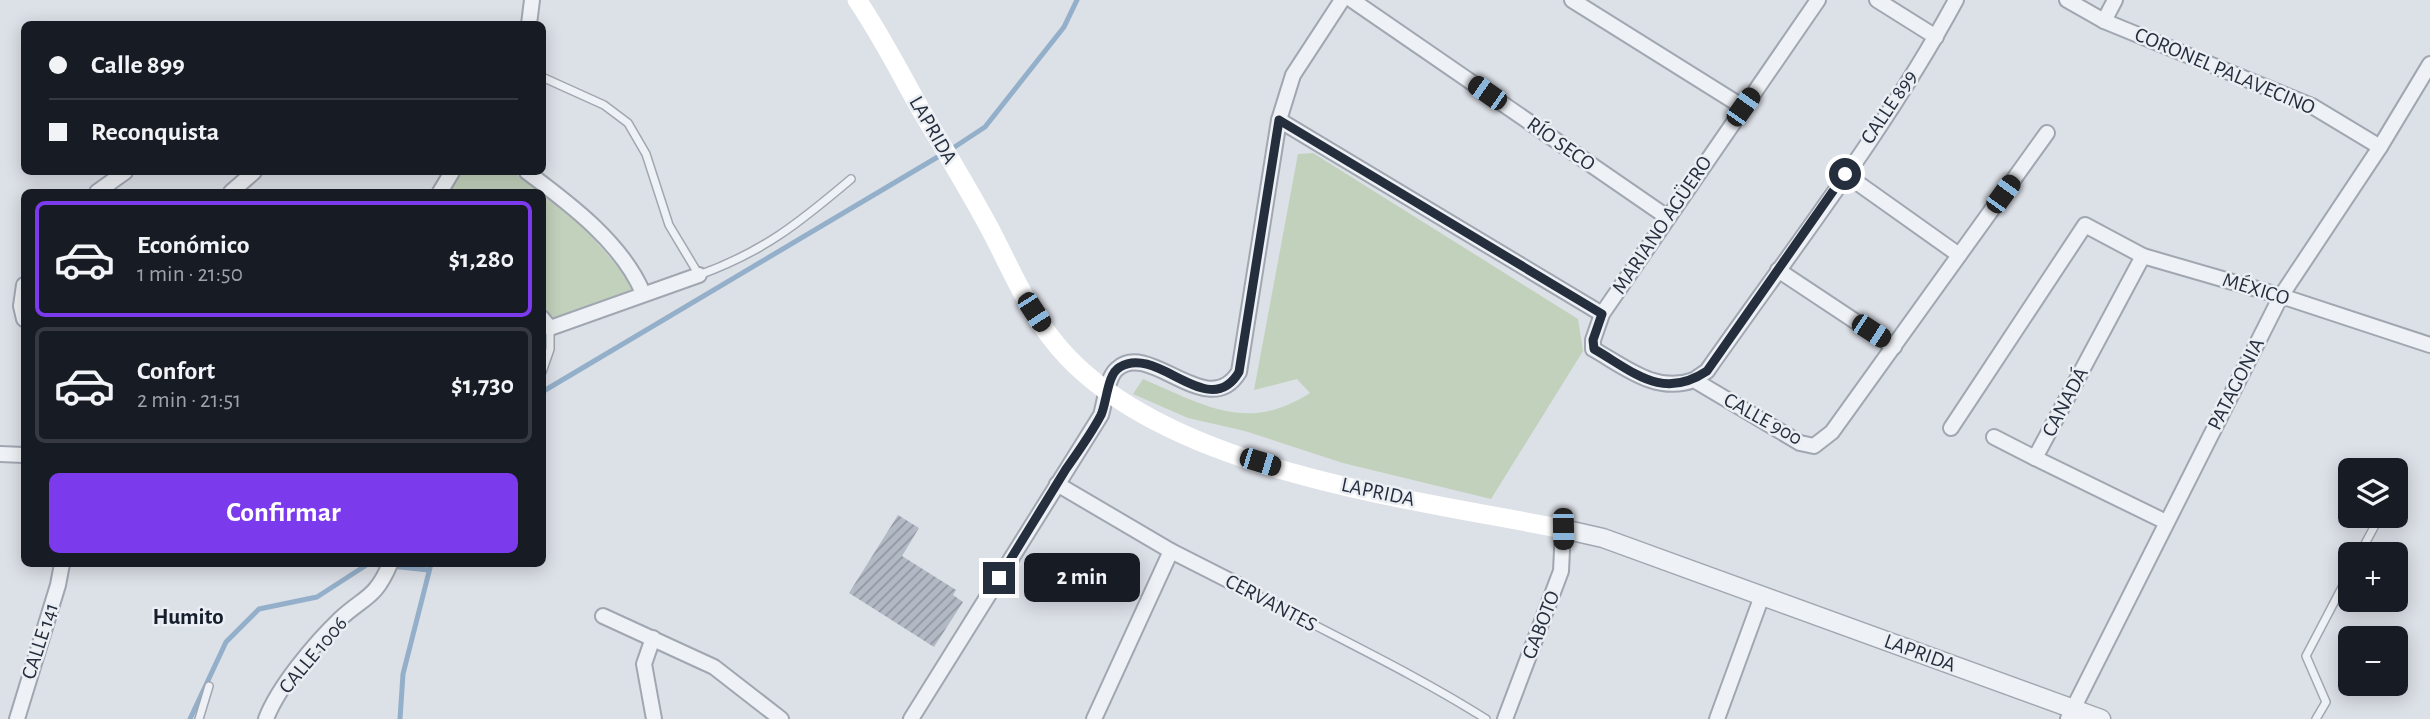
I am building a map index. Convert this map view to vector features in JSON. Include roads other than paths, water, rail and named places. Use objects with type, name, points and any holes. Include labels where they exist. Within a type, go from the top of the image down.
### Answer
[{"type":"main road","name":"LAPRIDA","points":[[857,0],[1051,339],[1090,381],[1108,394],[1195,439],[1302,475],[1563,529]]},
{"type":"street","points":[[529,21],[532,0]]},
{"type":"street","points":[[911,719],[1101,415],[1118,367],[1130,363],[1151,366],[1205,389],[1222,390],[1233,383],[1239,372],[1279,120],[1293,75],[1342,0]]},
{"type":"street","name":"RÍO SECO","points":[[1352,0],[1667,217]]},
{"type":"street","points":[[1572,0],[1743,107]]},
{"type":"street","name":"MARIANO AGÜERO","points":[[1279,120],[1602,314],[1818,0]]},
{"type":"street","points":[[1877,0],[1936,37]]},
{"type":"street","name":"CALLE 899","points":[[1694,380],[1707,371],[1845,174],[1936,37],[1956,0]]},
{"type":"street","name":"CORONEL PALAVECINO","points":[[2067,0],[2104,21],[2312,106],[2381,147]]},
{"type":"street","points":[[2104,21],[2115,0]]},
{"type":"street","name":"PATAGONIA","points":[[2071,714],[2281,296],[2381,147],[2430,64]]},
{"type":"street","points":[[1777,270],[1894,346],[2047,134]]},
{"type":"street","points":[[1845,174],[1959,255]]},
{"type":"street","points":[[101,189],[121,175]]},
{"type":"street","points":[[235,189],[251,175]]},
{"type":"street","points":[[531,175],[574,209],[631,267],[643,293]]},
{"type":"street","name":"MÉXICO","points":[[1951,428],[2085,225],[2143,256],[2281,296],[2430,345]]},
{"type":"street","name":"CANADÁ","points":[[2143,256],[2035,458],[2166,522]]},
{"type":"street","points":[[546,323],[699,275]]},
{"type":"street","points":[[1602,314],[1593,340],[1594,349],[1664,386],[1679,386],[1694,380]]},
{"type":"street","name":"CALLE 900","points":[[1694,380],[1800,443],[1814,446],[1832,432],[1894,346]]},
{"type":"street","points":[[1994,437],[2035,458]]},
{"type":"street","points":[[0,454],[21,455]]},
{"type":"street","name":"CERVANTES","points":[[1057,484],[1171,551],[1240,586]]},
{"type":"street","name":"LAPRIDA","points":[[1563,529],[1603,538],[2071,714],[2101,719]]},
{"type":"street","name":"GABOTO","points":[[1505,719],[1561,571],[1563,529]]},
{"type":"street","points":[[1094,719],[1171,551]]},
{"type":"street","name":"CALLE 141","points":[[17,719],[61,567]]},
{"type":"street","name":"CALLE 1006","points":[[265,719],[286,685],[339,620],[372,596],[389,567]]},
{"type":"street","points":[[1717,719],[1762,596]]},
{"type":"street","points":[[603,616],[714,667],[781,719]]},
{"type":"street","points":[[653,638],[644,664],[654,719]]},
{"type":"lane","points":[[546,79],[604,105],[628,123],[646,154],[669,225],[699,275],[754,253],[782,236],[851,179]]},
{"type":"lane","points":[[546,323],[550,349],[546,360]]},
{"type":"lane","name":"CERVANTES","points":[[1240,586],[1339,639],[1402,668],[1486,719]]},
{"type":"lane","points":[[2316,719],[2326,702],[2306,656],[2338,595]]},
{"type":"lane","points":[[199,719],[209,686]]},
{"type":"waterway","points":[[950,150],[985,127],[1064,27],[1077,0]]},
{"type":"waterway","points":[[546,390],[941,155]]},
{"type":"waterway","points":[[190,719],[226,642],[259,609],[317,597],[363,567]]},
{"type":"waterway","points":[[400,567],[429,570]]},
{"type":"waterway","points":[[400,719],[403,674],[430,567]]},
{"type":"district","name":"Humito","points":[[188,617]]}]
